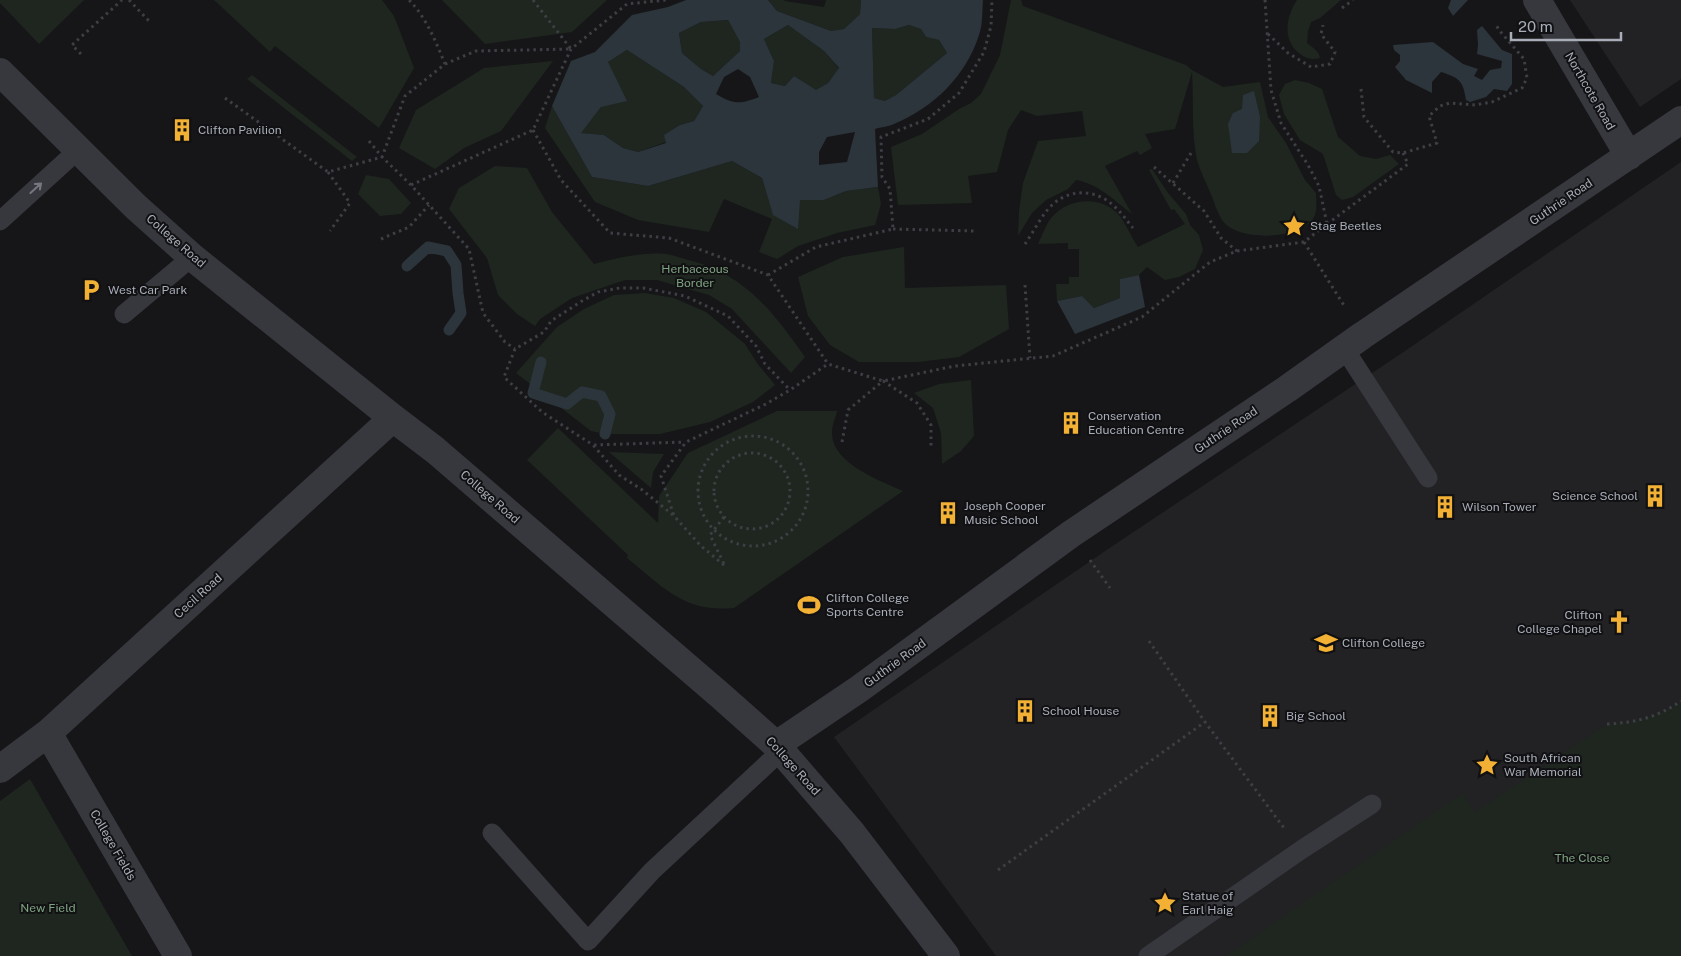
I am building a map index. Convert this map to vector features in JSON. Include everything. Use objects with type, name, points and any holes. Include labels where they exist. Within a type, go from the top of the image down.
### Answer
[{"type":"street","name":"Northcote Road","points":[[1537,0],[1629,156]]},
{"type":"street","name":"College Road","points":[[0,72],[136,207],[192,257],[435,450],[714,689],[779,748],[852,833],[944,955]]},
{"type":"street","name":"Guthrie Road","points":[[779,748],[1072,534],[1287,389],[1353,341],[1681,120]]},
{"type":"street","name":"Cecil Road","points":[[0,768],[48,733],[393,418]]},
{"type":"street","name":"College Fields","points":[[48,733],[178,956]]},
{"type":"lane","points":[[0,221],[78,150]]},
{"type":"lane","points":[[124,314],[192,257]]},
{"type":"lane","points":[[1353,341],[1428,478]]},
{"type":"lane","points":[[492,833],[588,941],[652,871],[779,748]]},
{"type":"lane","points":[[1148,956],[1301,850],[1372,804]]},
{"type":"path","points":[[82,54],[72,45],[122,0]]},
{"type":"path","points":[[129,0],[149,21]]},
{"type":"path","points":[[409,0],[417,8],[434,38],[445,64]]},
{"type":"path","points":[[533,0],[571,49]]},
{"type":"path","points":[[411,185],[533,130],[571,49],[627,4],[666,0]]},
{"type":"path","points":[[892,229],[890,190],[882,177],[882,137],[928,119],[959,93],[984,52],[991,26],[992,0]]},
{"type":"path","points":[[1265,0],[1271,90],[1281,123],[1319,186],[1327,224]]},
{"type":"path","points":[[1342,8],[1353,0]]},
{"type":"path","points":[[1361,89],[1364,117],[1393,152],[1403,154],[1437,143],[1428,116],[1440,106],[1450,103],[1475,105],[1492,102],[1522,88],[1527,78],[1524,59],[1495,23]]},
{"type":"path","points":[[1267,34],[1288,53],[1311,67],[1330,64],[1335,52],[1321,34],[1323,25]]},
{"type":"path","points":[[382,157],[405,96],[445,64],[476,52],[571,49]]},
{"type":"path","points":[[225,98],[328,172],[350,203],[330,231]]},
{"type":"path","points":[[533,130],[561,180],[610,233],[669,238],[768,275],[828,364],[883,381],[917,403],[931,425],[931,446]]},
{"type":"path","points":[[369,141],[469,249],[483,313],[504,342],[515,350]]},
{"type":"path","points":[[1173,183],[1191,153]]},
{"type":"path","points":[[842,442],[848,410],[883,381],[955,366],[1053,356],[1142,316],[1210,262],[1237,251],[1304,242],[1408,164],[1403,154]]},
{"type":"path","points":[[328,172],[382,157]]},
{"type":"path","points":[[1154,167],[1204,212],[1221,238],[1237,251]]},
{"type":"path","points":[[1025,244],[1051,206],[1067,194],[1086,192],[1097,196],[1114,205],[1133,228]]},
{"type":"path","points":[[380,239],[409,227],[429,205]]},
{"type":"path","points":[[768,275],[816,248],[892,229],[974,231]]},
{"type":"path","points":[[1304,242],[1353,341]]},
{"type":"path","points":[[1025,285],[1030,358]]},
{"type":"path","points":[[724,517],[710,535],[725,566],[701,546],[674,516],[641,489],[619,475],[593,445],[542,412],[504,377],[515,350],[544,332],[551,321],[598,292],[620,288],[643,288],[685,296],[728,316],[756,346],[765,364],[790,390]]},
{"type":"path","points":[[593,445],[686,442],[766,404],[828,364]]},
{"type":"path","points":[[759,436],[777,441],[792,452],[803,467],[808,484],[808,503],[800,520],[788,534],[772,543],[754,546],[736,543],[720,535],[714,528],[708,522],[700,506],[698,489],[701,472],[710,456],[724,444],[740,437],[759,436]]},
{"type":"path","points":[[674,516],[661,476],[686,442]]},
{"type":"path","points":[[749,453],[761,454],[772,459],[782,468],[788,479],[790,492],[788,504],[781,516],[772,524],[760,528],[747,529],[735,525],[724,517],[717,508],[714,484],[719,472],[727,463],[737,456],[749,453]]},
{"type":"path","points":[[1148,641],[1205,722],[1301,850]]},
{"type":"path","points":[[1607,724],[1630,723],[1667,711],[1681,701]]},
{"type":"path","points":[[998,870],[1205,722]]},
{"type":"shaded area","points":[[686,0],[768,0],[777,11],[831,31],[844,29],[860,14],[861,0],[983,0],[982,22],[979,35],[966,64],[957,77],[935,100],[922,109],[892,125],[875,129],[878,187],[846,191],[824,200],[800,200],[798,229],[773,215],[762,178],[732,161],[648,186],[592,177],[552,106],[571,61],[595,52],[632,15],[668,7]],"holes":[[[728,20],[740,42],[740,51],[713,76],[701,69],[682,53],[679,33],[701,22]],[[788,25],[824,51],[839,68],[828,83],[816,90],[794,76],[785,86],[771,83],[774,61],[764,39]],[[909,25],[921,29],[926,37],[939,40],[947,53],[896,95],[885,101],[874,98],[872,28],[895,29]],[[627,50],[684,87],[703,106],[694,121],[680,125],[664,135],[666,143],[638,152],[623,148],[604,135],[581,133],[601,107],[627,101],[608,62]],[[738,69],[750,77],[759,97],[747,101],[733,102],[716,94],[724,77]],[[855,132],[847,162],[819,165],[819,152],[827,137]]]},
{"type":"shaded area","points":[[1451,0],[1468,0],[1453,16],[1448,8]]},
{"type":"shaded area","points":[[1570,0],[1681,0],[1681,79],[1640,107]]},
{"type":"shaded area","points":[[1482,26],[1502,50],[1512,54],[1512,84],[1507,91],[1494,89],[1486,97],[1470,102],[1466,100],[1464,88],[1460,81],[1452,76],[1441,72],[1432,82],[1432,93],[1406,80],[1395,67],[1400,61],[1400,55],[1394,50],[1393,45],[1433,42],[1463,64],[1478,69],[1474,76],[1482,80],[1490,70],[1501,68],[1502,61],[1477,54],[1477,30]]},
{"type":"shaded area","points":[[1254,91],[1260,117],[1259,141],[1247,153],[1232,153],[1228,124],[1233,113],[1242,109],[1243,95]]},
{"type":"shaded area","name":"Clifton College","points":[[1681,162],[1681,956],[996,956],[834,737],[1108,549],[1402,353]]},
{"type":"shaded area","points":[[1139,275],[1145,307],[1075,334],[1057,301],[1082,296],[1094,308],[1120,298],[1120,279]]},
{"type":"green space","points":[[0,0],[84,0],[39,44],[0,3]]},
{"type":"green space","points":[[214,0],[382,0],[394,16],[414,68],[379,128],[275,46],[270,52]]},
{"type":"green space","points":[[442,0],[607,0],[572,32],[485,44]]},
{"type":"green space","points":[[768,0],[784,0],[824,7],[826,0],[861,0],[860,14],[844,29],[831,31],[777,11]]},
{"type":"green space","points":[[1011,0],[1021,0],[1023,6],[1186,65],[1223,87],[1260,82],[1268,117],[1286,143],[1305,180],[1316,193],[1316,210],[1313,219],[1305,226],[1294,231],[1267,236],[1240,232],[1222,220],[1197,160],[1193,127],[1192,72],[1175,129],[1145,134],[1152,148],[1140,155],[1137,151],[1105,166],[1132,214],[1098,189],[1076,180],[1068,189],[1046,200],[1032,213],[1018,236],[1023,183],[1038,141],[1086,136],[1082,111],[1037,116],[1021,110],[1008,130],[997,172],[968,176],[972,203],[898,205],[891,147],[922,134],[971,103],[981,94],[1000,55]]},
{"type":"green space","points":[[1297,0],[1341,0],[1320,18],[1311,22],[1307,43],[1317,51],[1320,58],[1311,59],[1304,57],[1294,48],[1290,41],[1288,20]]},
{"type":"green space","points":[[728,20],[740,42],[740,51],[713,76],[701,69],[682,53],[679,33],[701,22]]},
{"type":"green space","points":[[788,25],[824,51],[839,69],[828,83],[815,91],[794,76],[785,86],[771,83],[774,61],[764,39]]},
{"type":"green space","points":[[909,25],[921,29],[926,37],[939,40],[947,53],[896,95],[885,101],[874,98],[872,28],[895,29]]},
{"type":"green space","points":[[627,50],[684,87],[703,106],[694,121],[680,125],[666,142],[638,152],[623,148],[604,135],[580,133],[601,107],[608,62]]},
{"type":"green space","points":[[553,61],[501,131],[464,148],[435,169],[399,148],[416,110],[484,68]]},
{"type":"green space","points":[[252,75],[357,157],[352,161],[247,79]]},
{"type":"green space","points":[[1295,80],[1309,83],[1322,89],[1338,137],[1360,156],[1376,159],[1390,155],[1399,164],[1353,197],[1342,200],[1336,195],[1323,154],[1300,140],[1284,114],[1279,95],[1285,84]]},
{"type":"green space","points":[[552,106],[592,177],[648,186],[732,161],[762,178],[773,214],[797,228],[799,200],[824,200],[846,191],[878,187],[881,204],[875,225],[837,233],[798,246],[777,259],[759,252],[772,219],[724,199],[709,232],[638,220],[595,202],[545,128]]},
{"type":"green space","name":"Herbaceous Border","points":[[495,166],[527,168],[552,212],[594,264],[630,256],[666,254],[708,266],[726,274],[756,297],[782,325],[805,357],[791,373],[732,309],[709,295],[657,280],[625,280],[572,298],[540,319],[535,326],[517,314],[498,295],[487,258],[449,209],[459,188]]},
{"type":"green space","points":[[1152,169],[1168,193],[1186,214],[1190,225],[1199,235],[1203,250],[1195,269],[1179,277],[1165,280],[1147,267],[1139,275],[1120,279],[1120,298],[1094,308],[1082,296],[1057,301],[1056,284],[1069,284],[1069,277],[1079,277],[1079,249],[1068,249],[1068,243],[1038,244],[1052,217],[1067,206],[1085,201],[1103,204],[1111,208],[1121,217],[1138,247],[1185,224],[1174,209],[1171,210],[1149,170]]},
{"type":"green space","points":[[366,175],[389,179],[411,203],[401,214],[380,216],[358,194]]},
{"type":"green space","points":[[904,247],[905,288],[1006,285],[1009,329],[959,357],[918,362],[859,362],[830,345],[808,316],[798,277],[843,257]]},
{"type":"green space","points":[[645,293],[674,298],[706,312],[745,344],[757,363],[775,385],[753,402],[710,422],[660,434],[605,434],[591,431],[516,373],[557,327],[584,309],[614,295]]},
{"type":"green space","points":[[971,380],[974,436],[961,451],[942,464],[941,433],[933,408],[914,393],[939,384]]},
{"type":"green space","points":[[777,411],[837,411],[832,434],[834,445],[840,454],[860,470],[903,491],[734,608],[701,606],[675,596],[663,588],[627,558],[628,555],[527,460],[558,428],[658,523],[659,496],[688,453]]},
{"type":"green space","points":[[609,452],[664,454],[653,472],[651,488]]},
{"type":"green space","name":"The Close","points":[[1681,701],[1681,956],[1226,956],[1463,793],[1475,812],[1607,724],[1646,718],[1664,711]]},
{"type":"green space","name":"New Field","points":[[30,779],[132,956],[0,956],[0,801]]},
{"type":"waterway","points":[[407,266],[428,247],[447,251],[456,265],[461,313],[449,330]]},
{"type":"waterway","points":[[541,362],[533,393],[567,404],[582,392],[601,396],[610,414],[605,434]]},
{"type":"place","name":"Clifton Pavilion","points":[[182,130]]},
{"type":"place","name":"Stag Beetles","points":[[1294,226]]},
{"type":"place","name":"West Car Park","points":[[91,290]]},
{"type":"place","name":"Conservation Education Centre","points":[[1071,423]]},
{"type":"place","name":"Science School","points":[[1655,496]]},
{"type":"place","name":"Wilson Tower","points":[[1445,507]]},
{"type":"place","name":"Joseph Cooper Music School","points":[[948,513]]},
{"type":"place","name":"Clifton College Sports Centre","points":[[809,605]]},
{"type":"place","name":"Clifton College Chapel","points":[[1619,622]]},
{"type":"place","name":"Clifton College","points":[[1326,643]]},
{"type":"place","name":"School House","points":[[1025,711]]},
{"type":"place","name":"Big School","points":[[1270,716]]},
{"type":"place","name":"South African War Memorial","points":[[1487,765]]},
{"type":"place","name":"Statue of Earl Haig","points":[[1165,903]]}]
